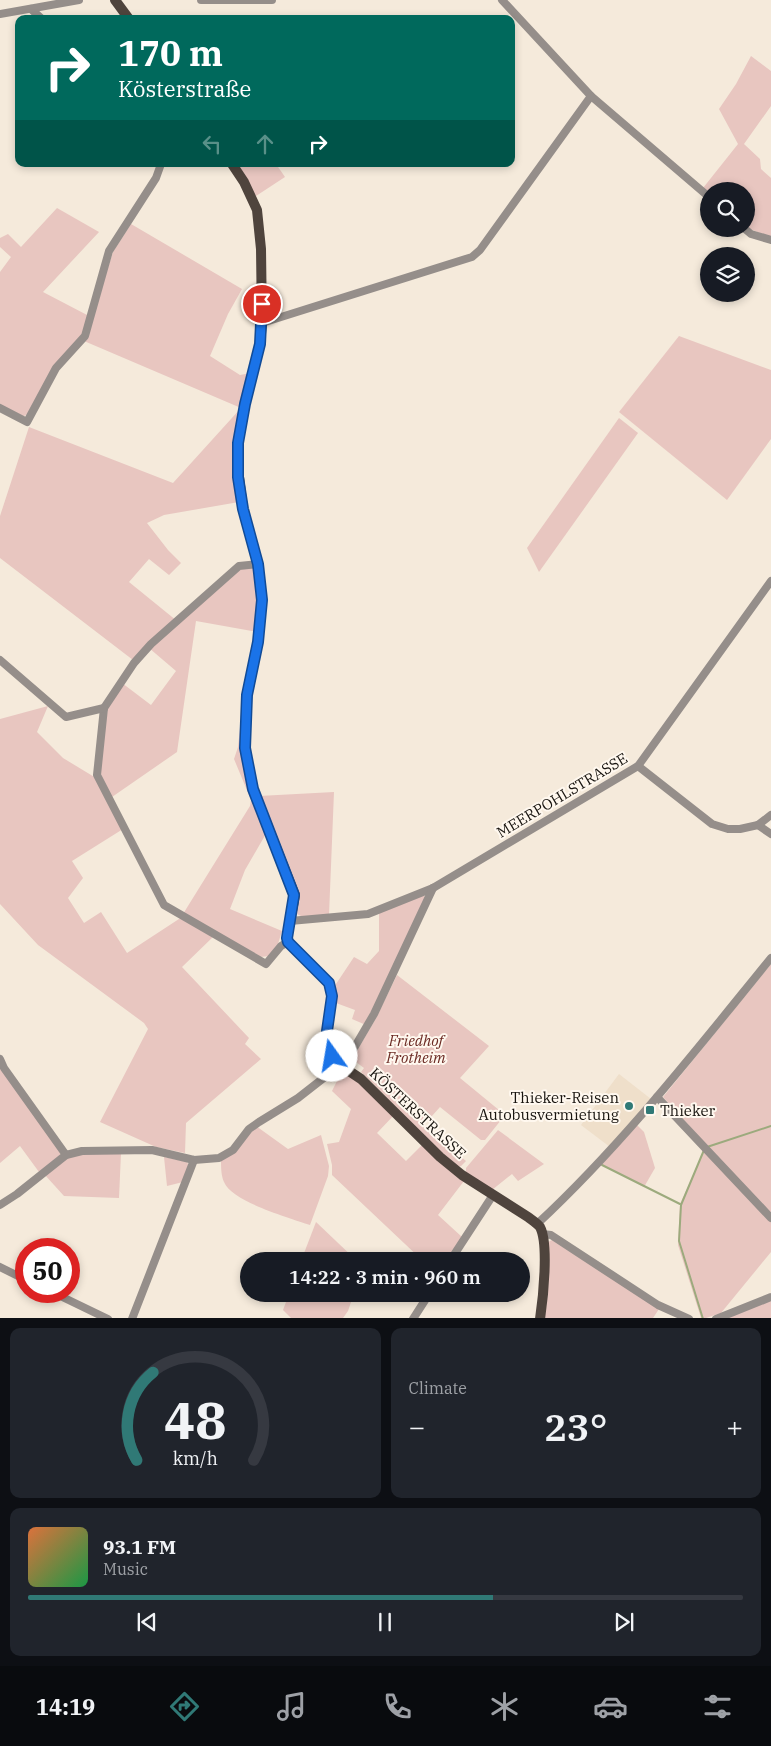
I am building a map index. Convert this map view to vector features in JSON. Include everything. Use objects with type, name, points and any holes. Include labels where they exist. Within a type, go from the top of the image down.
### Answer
[{"type":"main road","points":[[115,0],[126,15]]},
{"type":"main road","points":[[234,167],[244,182],[257,210],[261,249],[262,323],[260,344],[245,404],[238,443],[238,477],[243,509],[258,564],[262,600],[258,642],[247,695],[245,748],[253,789],[294,895],[288,942]]},
{"type":"main road","name":"KÖSTERSTRASSE","points":[[288,942],[329,983],[332,996],[327,1031],[332,1056],[361,1079],[440,1157],[537,1224]]},
{"type":"main road","points":[[537,1224],[542,1234],[544,1279],[540,1318]]},
{"type":"street","points":[[0,14],[79,0]]},
{"type":"street","points":[[201,0],[272,0]]},
{"type":"street","points":[[502,0],[591,96],[700,189]]},
{"type":"street","points":[[31,9],[38,15]]},
{"type":"street","points":[[262,323],[472,257],[480,250],[591,96]]},
{"type":"street","points":[[0,408],[27,422],[56,368],[85,336],[110,251],[156,178],[160,167]]},
{"type":"street","points":[[755,235],[771,240]]},
{"type":"street","points":[[258,564],[239,566],[151,644],[134,663],[104,708],[98,775],[164,905],[266,964],[281,946],[288,942]]},
{"type":"street","name":"MEERPOHLSTRASSE","points":[[290,921],[368,914],[433,888],[638,766],[771,581]]},
{"type":"street","points":[[0,660],[66,717],[104,708]]},
{"type":"street","points":[[638,766],[712,824],[728,829],[740,830],[758,825],[771,815]]},
{"type":"street","points":[[758,825],[771,834]]},
{"type":"street","points":[[0,1205],[66,1155],[82,1152],[152,1150],[194,1160],[219,1158],[232,1150],[249,1130],[259,1122],[298,1098],[330,1073],[343,1066],[366,1030],[386,991],[433,888]]},
{"type":"street","points":[[537,1224],[595,1168],[657,1097],[771,958]]},
{"type":"street","points":[[0,1059],[4,1068],[66,1155]]},
{"type":"street","points":[[657,1097],[771,1218]]},
{"type":"street","points":[[132,1318],[194,1160]]},
{"type":"street","points":[[456,1252],[493,1195]]},
{"type":"street","points":[[542,1234],[551,1235],[658,1305],[688,1318]]},
{"type":"street","points":[[0,1267],[15,1274]]},
{"type":"street","points":[[716,1318],[771,1297]]},
{"type":"street","points":[[413,1318],[424,1302]]},
{"type":"street","points":[[76,1303],[108,1318]]},
{"type":"shaded area","points":[[619,1074],[651,1099],[610,1147],[581,1125]]},
{"type":"green space","points":[[751,56],[771,71],[771,106],[744,144],[760,159],[761,169],[771,178],[771,238],[755,231],[755,182],[708,182],[738,144],[719,109],[736,84]]},
{"type":"green space","points":[[238,167],[278,167],[285,177],[256,196]]},
{"type":"green space","points":[[57,208],[99,232],[43,292],[89,316],[82,336],[30,413],[22,417],[0,405],[0,272],[11,257],[0,247],[0,238],[8,234],[21,247]]},
{"type":"green space","points":[[131,224],[242,289],[228,314],[210,356],[240,375],[251,373],[241,408],[84,341],[113,252]]},
{"type":"green space","points":[[679,336],[771,370],[771,439],[727,500],[619,412]]},
{"type":"green space","points":[[241,408],[239,502],[164,515],[147,523],[181,563],[169,575],[149,559],[129,582],[177,621],[133,660],[0,558],[0,516],[29,427],[173,483]]},
{"type":"green space","points":[[619,418],[638,433],[539,572],[527,548]]},
{"type":"green space","points":[[257,566],[258,632],[196,621],[177,752],[112,797],[99,775],[107,709],[122,683],[151,705],[176,671],[149,648],[239,567]]},
{"type":"green space","points":[[48,706],[37,732],[63,758],[96,778],[123,829],[72,861],[83,878],[68,898],[84,923],[101,912],[127,953],[182,917],[214,936],[182,967],[249,1038],[245,1044],[261,1059],[186,1123],[185,1153],[156,1147],[100,1122],[148,1029],[144,1023],[38,945],[0,904],[0,719]]},
{"type":"green space","points":[[240,728],[241,757],[267,832],[245,870],[230,909],[282,931],[277,947],[270,956],[260,957],[183,914],[250,806],[251,800],[234,759],[238,747]]},
{"type":"green space","points":[[334,792],[329,915],[303,917],[297,914],[298,894],[259,796]]},
{"type":"green space","points":[[422,895],[426,897],[366,1025],[352,1019],[355,1010],[336,1003],[334,987],[354,957],[367,964],[379,951],[379,912]]},
{"type":"green space","points":[[771,964],[771,1216],[663,1097]]},
{"type":"green space","name":"Friedhof Frotheim","points":[[397,975],[489,1046],[460,1078],[505,1115],[485,1140],[481,1140],[440,1107],[423,1126],[466,1161],[458,1167],[361,1072],[364,1068],[352,1059],[375,1020]]},
{"type":"green space","points":[[0,1064],[60,1150],[60,1156],[39,1172],[20,1146],[0,1163]]},
{"type":"green space","points":[[343,1069],[395,1114],[377,1133],[406,1161],[423,1144],[464,1181],[438,1215],[462,1237],[453,1252],[413,1252],[332,1175],[332,1165],[327,1144],[339,1142],[351,1109],[332,1091]]},
{"type":"green space","points":[[637,1125],[644,1132],[655,1168],[644,1187],[601,1165]]},
{"type":"green space","points":[[256,1126],[288,1149],[321,1135],[329,1166],[328,1176],[310,1225],[249,1203],[229,1189],[224,1182],[221,1159]]},
{"type":"green space","points":[[498,1130],[544,1164],[518,1181],[512,1174],[492,1190],[466,1173],[466,1168]]},
{"type":"green space","points":[[704,1151],[771,1222],[771,1252],[721,1313],[701,1318],[678,1245],[680,1204]]},
{"type":"green space","points":[[121,1153],[119,1198],[64,1196],[45,1175],[66,1158],[82,1154]]},
{"type":"green space","points":[[164,1157],[187,1162],[189,1166],[183,1182],[167,1186]]},
{"type":"green space","points":[[316,1222],[348,1252],[304,1252]]},
{"type":"green space","points":[[552,1240],[659,1309],[653,1318],[544,1318],[548,1290],[548,1242]]},
{"type":"green space","points":[[771,1299],[771,1318],[723,1318]]},
{"type":"green space","points":[[286,1302],[351,1302],[343,1318],[291,1318],[283,1310]]},
{"type":"waterway","points":[[707,1147],[771,1126]]},
{"type":"waterway","points":[[703,1318],[679,1241],[681,1205],[704,1150]]},
{"type":"waterway","points":[[602,1165],[680,1204]]},
{"type":"place","name":"Thieker-Reisen Autobusvermietung","points":[[629,1106]]},
{"type":"place","name":"Thieker","points":[[650,1110]]},
{"type":"route","points":[[262,304],[260,344],[245,404],[238,443],[238,477],[243,509],[258,564],[262,600],[258,642],[247,695],[245,748],[253,789],[294,895],[288,942],[329,983],[332,996],[327,1031],[332,1056]]}]
